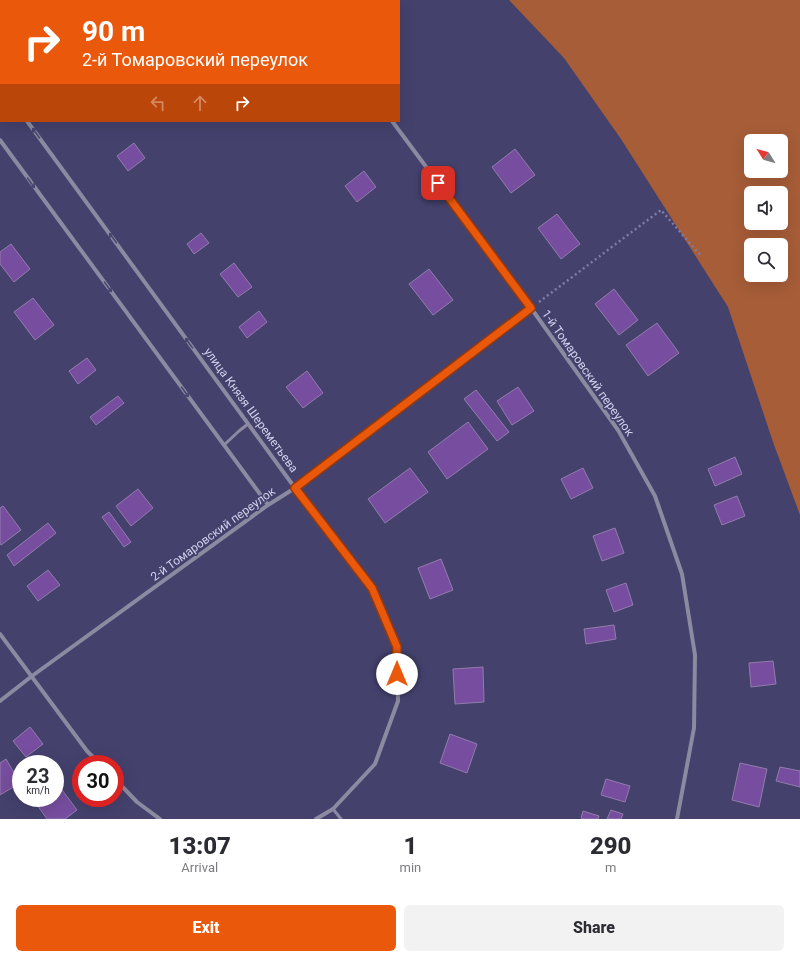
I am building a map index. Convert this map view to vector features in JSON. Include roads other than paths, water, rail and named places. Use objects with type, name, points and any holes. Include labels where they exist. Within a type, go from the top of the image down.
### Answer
[{"type":"street","name":"улица Князя Шереметьева","points":[[28,122],[295,488],[372,588],[397,647],[398,701],[375,764],[333,809],[316,819]]},
{"type":"street","name":"1-й Томаровский переулок","points":[[393,122],[531,308],[618,430],[655,496],[682,574],[694,655],[694,728],[677,819]]},
{"type":"street","points":[[0,140],[268,505]]},
{"type":"street","name":"2-й Томаровский переулок","points":[[0,701],[32,676],[268,505],[295,488],[531,308]]},
{"type":"street","points":[[0,634],[92,755]]},
{"type":"street","points":[[124,788],[137,802],[160,819]]},
{"type":"lane","points":[[224,445],[248,424]]},
{"type":"lane","points":[[333,809],[341,819]]}]
